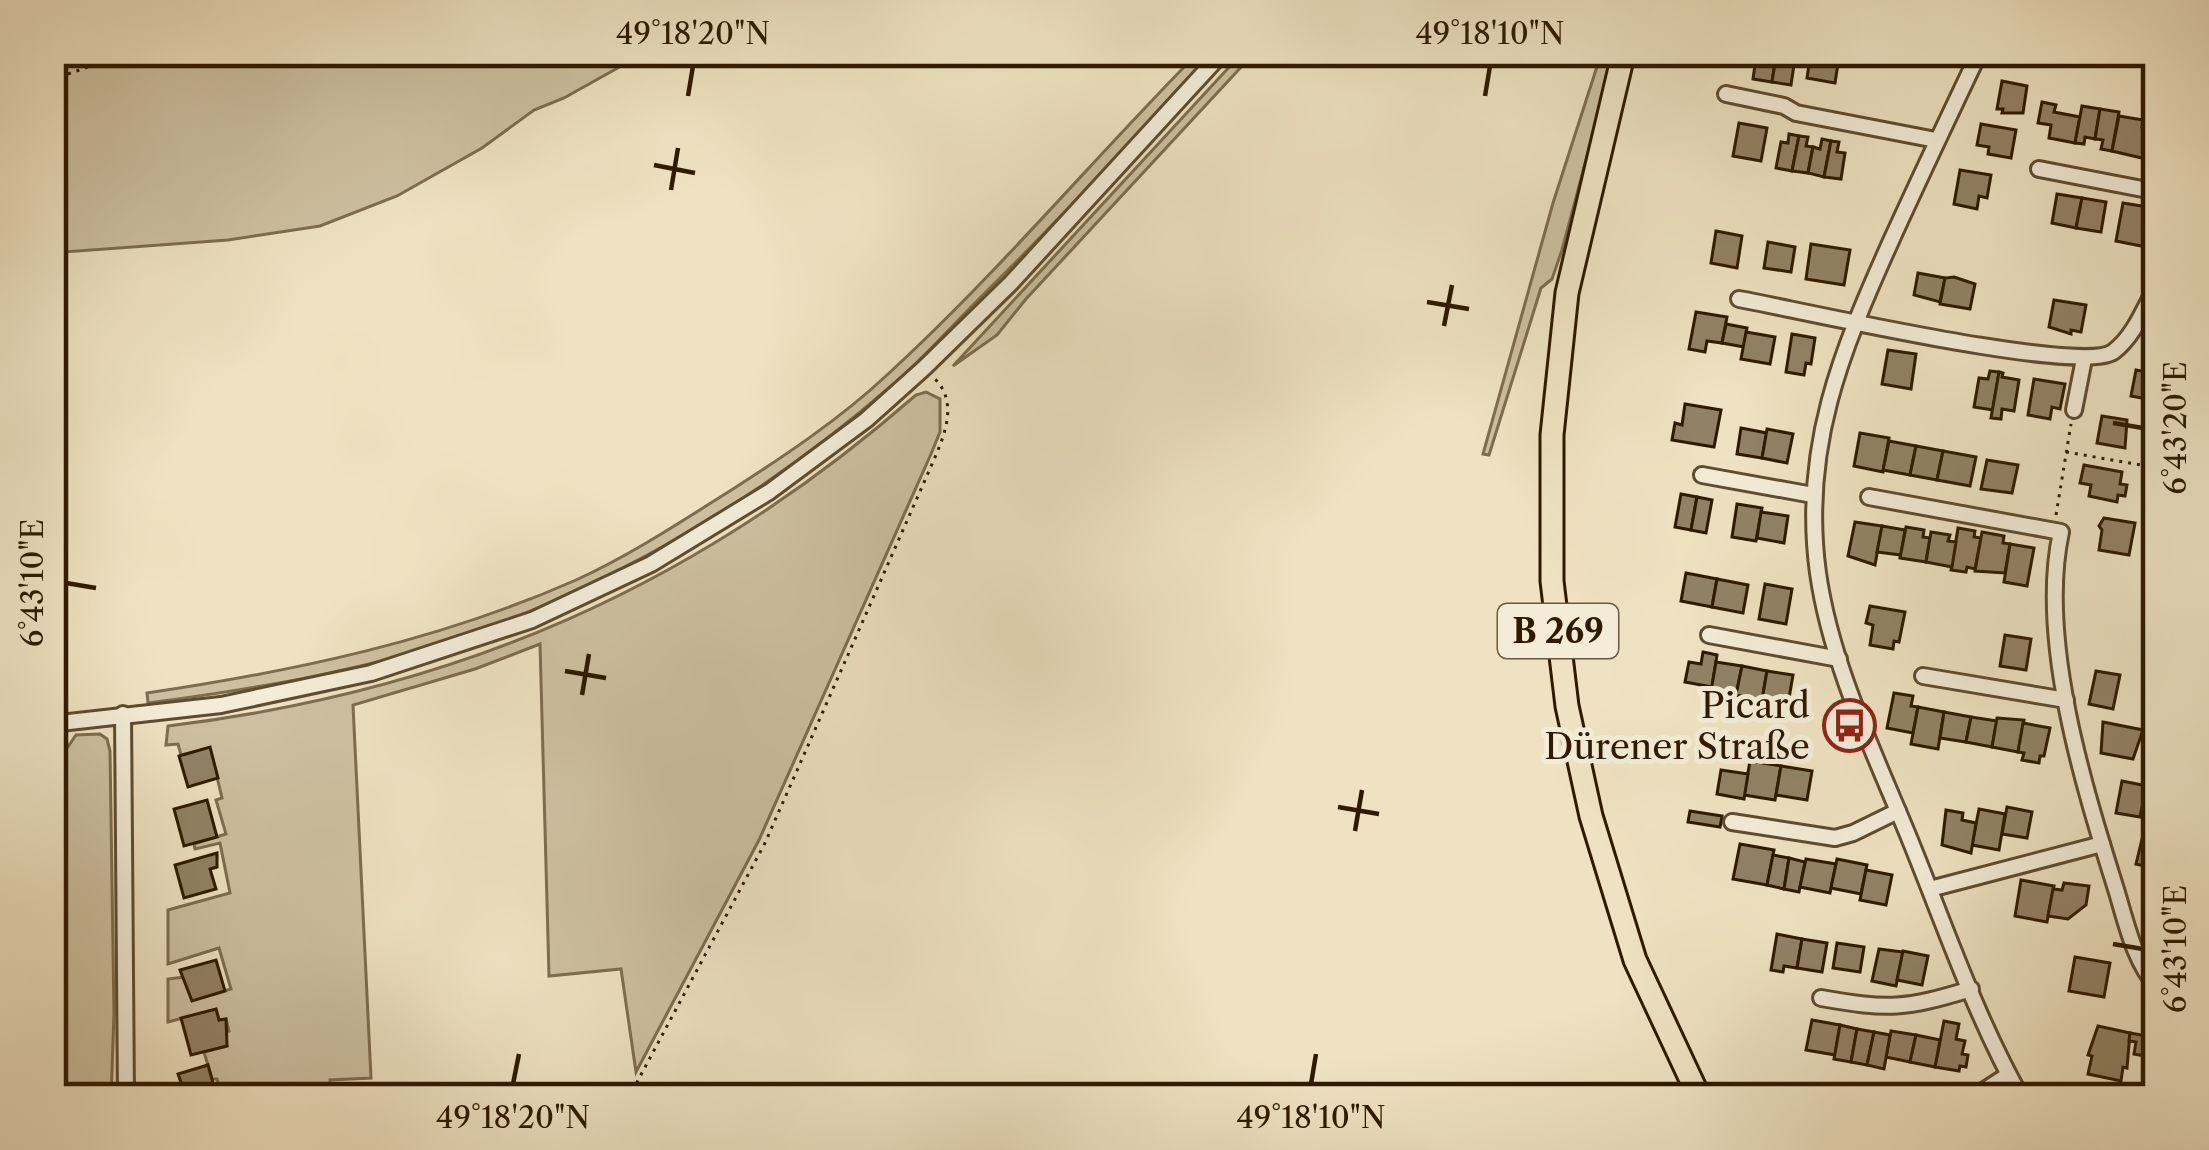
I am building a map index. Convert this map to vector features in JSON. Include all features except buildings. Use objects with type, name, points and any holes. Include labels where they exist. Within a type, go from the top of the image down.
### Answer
[{"type":"main road","name":"B 269","points":[[1624,51],[1567,293],[1552,435],[1552,581],[1567,706],[1591,816],[1635,960],[1700,1099]]},
{"type":"street","points":[[51,724],[221,705],[371,673],[466,644],[553,610],[717,526],[821,454],[925,368],[1011,283],[1225,51]]},
{"type":"street","points":[[1980,51],[1856,320],[1825,412],[1813,495],[1819,575],[1839,659],[1971,989],[2022,1099]]},
{"type":"street","points":[[1726,94],[1936,140]]},
{"type":"street","points":[[2039,169],[2158,192]]},
{"type":"street","points":[[1739,299],[2084,359],[2111,353],[2126,339],[2158,283]]},
{"type":"street","points":[[2074,410],[2084,359]]},
{"type":"street","points":[[1702,475],[1813,495]]},
{"type":"street","points":[[1869,496],[2061,532],[2054,583],[2066,700],[2132,943],[2158,988]]},
{"type":"street","points":[[1708,635],[1839,659]]},
{"type":"street","points":[[1923,676],[2066,700]]},
{"type":"street","points":[[123,714],[126,1099]]},
{"type":"street","points":[[1732,822],[1835,838],[1898,812]]},
{"type":"street","points":[[1930,889],[2102,844]]},
{"type":"street","points":[[1821,998],[1905,1008],[1971,989]]},
{"type":"street","points":[[1971,1099],[2008,1075]]},
{"type":"path","points":[[51,80],[133,51]]},
{"type":"path","points":[[628,1099],[765,843],[945,434],[948,414],[943,387],[925,368]]},
{"type":"path","points":[[2061,532],[2056,503],[2074,410]]},
{"type":"path","points":[[2066,452],[2158,468]]},
{"type":"shaded area","points":[[51,51],[648,51],[534,110],[482,148],[397,196],[320,226],[228,240],[51,253]]},
{"type":"shaded area","points":[[1172,51],[1213,51],[913,366],[845,424],[747,495],[642,558],[477,632],[315,676],[148,703],[147,693],[365,651],[524,601],[617,560],[733,489],[851,406],[965,299],[1190,61]]},
{"type":"shaded area","points":[[1244,51],[1256,51],[997,335],[953,366]]},
{"type":"shaded area","points":[[1602,51],[1615,51],[1562,250],[1552,279],[1541,288],[1489,455],[1483,454],[1553,203]]},
{"type":"shaded area","points":[[926,392],[940,399],[940,432],[931,454],[759,840],[636,1072],[621,969],[549,976],[540,644],[475,669],[353,705],[371,1078],[330,1080],[331,1099],[199,1099],[220,1090],[204,1052],[227,1046],[226,1019],[219,1020],[216,1009],[168,1022],[168,979],[185,977],[192,1000],[231,989],[219,948],[168,964],[168,910],[230,893],[220,843],[195,849],[194,844],[226,834],[216,800],[222,798],[210,748],[181,755],[178,744],[166,745],[168,726],[274,710],[376,687],[474,657],[568,619],[659,575],[747,523]]},
{"type":"shaded area","points":[[100,734],[110,751],[111,1099],[51,1099],[51,755],[63,754],[76,735]]},
{"type":"place","name":"Picard Dürener Straße","points":[[1849,726]]}]
